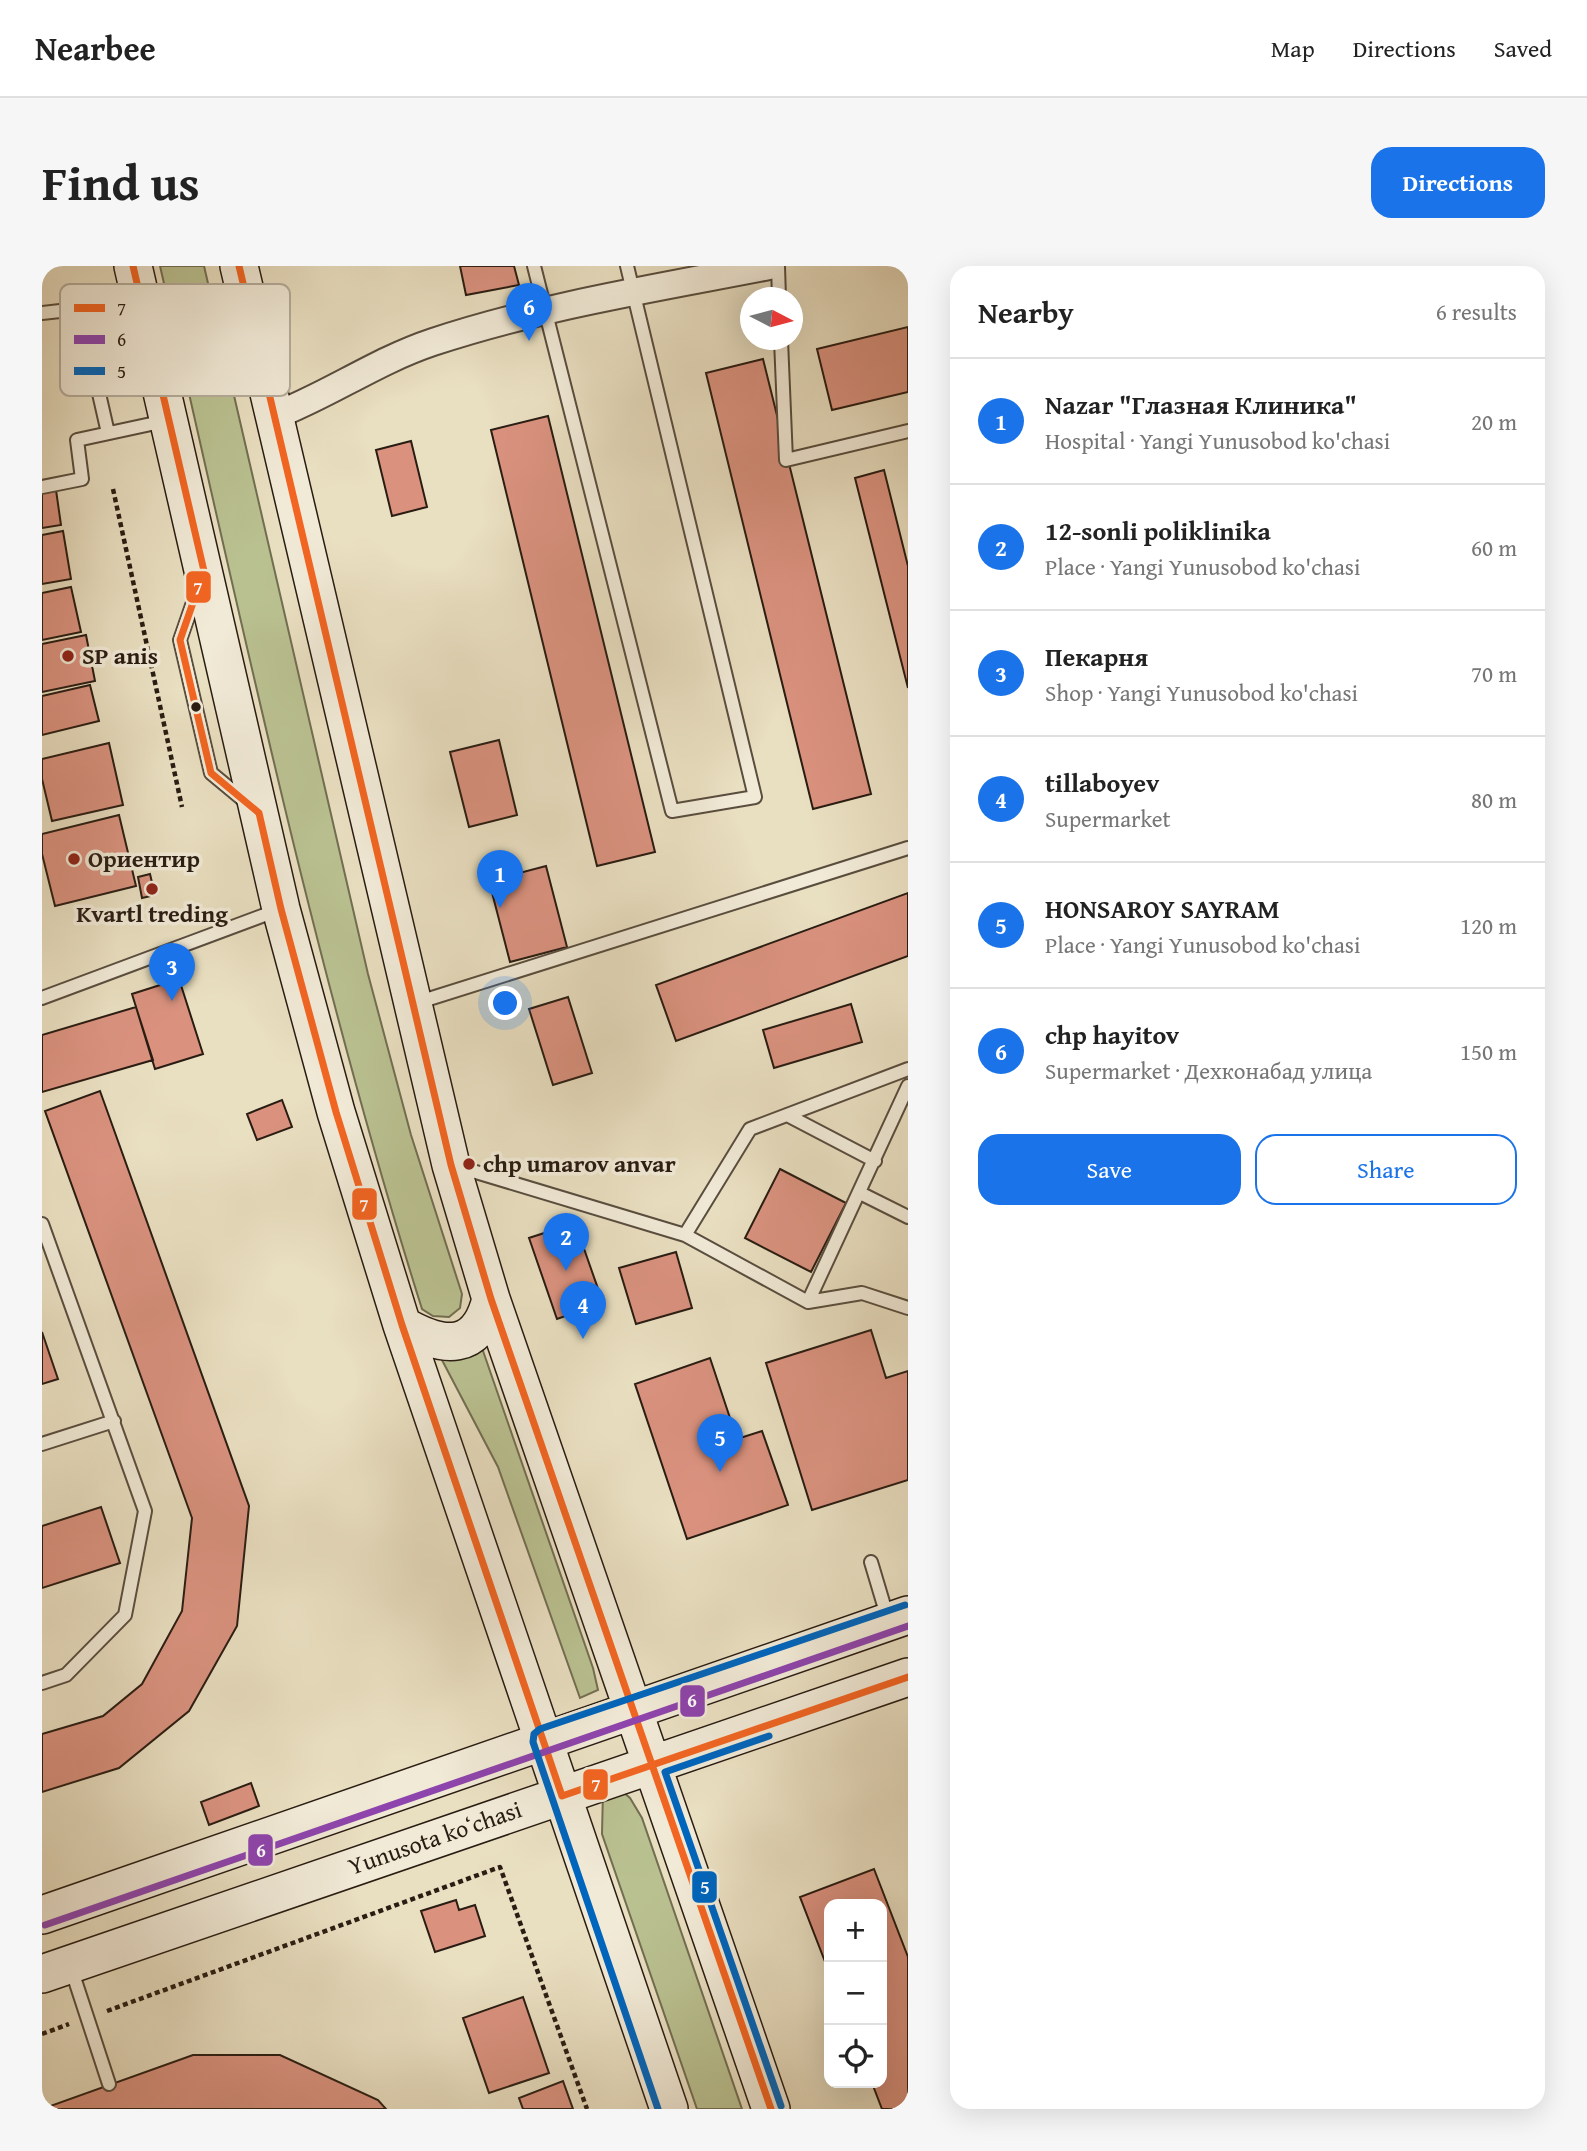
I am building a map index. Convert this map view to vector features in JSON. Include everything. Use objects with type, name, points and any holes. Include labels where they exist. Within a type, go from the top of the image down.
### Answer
[{"type":"main road","points":[[133,266],[137,284]]},
{"type":"main road","points":[[239,266],[243,284]]},
{"type":"main road","points":[[163,396],[281,909],[336,1112],[402,1325],[668,2109]]},
{"type":"main road","points":[[269,396],[451,1165],[491,1299],[771,2109]]},
{"type":"main road","points":[[402,1325],[431,1339],[468,1339],[477,1333],[486,1321],[491,1299]]},
{"type":"main road","points":[[42,1915],[543,1739],[899,1618]]},
{"type":"main road","name":"Yunusota koʻchasi","points":[[56,1969],[908,1676]]},
{"type":"street","points":[[274,416],[316,401],[371,366],[419,347],[543,309],[769,266]]},
{"type":"lane","points":[[534,266],[672,811],[755,797],[627,266]]},
{"type":"lane","points":[[778,266],[779,287]]},
{"type":"lane","points":[[42,313],[60,312]]},
{"type":"lane","points":[[781,350],[786,460],[908,431]]},
{"type":"lane","points":[[100,396],[108,433]]},
{"type":"lane","points":[[42,487],[82,479],[77,440],[169,420]]},
{"type":"lane","points":[[412,1004],[908,848]]},
{"type":"lane","points":[[42,998],[281,909]]},
{"type":"lane","points":[[685,1235],[750,1129],[908,1069]]},
{"type":"lane","points":[[808,1302],[908,1086]]},
{"type":"lane","points":[[787,1115],[875,1161]]},
{"type":"lane","points":[[451,1165],[685,1235],[808,1302],[862,1293],[908,1308]]},
{"type":"lane","points":[[860,1193],[908,1217]]},
{"type":"lane","points":[[42,1224],[145,1510],[125,1615],[66,1675],[42,1683]]},
{"type":"lane","points":[[42,1444],[114,1421]]},
{"type":"lane","points":[[870,1562],[899,1618]]},
{"type":"lane","points":[[56,1969],[87,2018],[109,2084]]},
{"type":"path","points":[[113,489],[182,807]]},
{"type":"path","points":[[42,2034],[500,1867],[587,2109]]},
{"type":"green space","points":[[160,266],[204,266],[208,284],[164,284]]},
{"type":"green space","points":[[190,396],[234,396],[368,974],[411,1135],[462,1294],[460,1308],[449,1317],[433,1316],[422,1309],[347,1051],[280,790]]},
{"type":"green space","points":[[482,1348],[593,1668],[598,1690],[580,1698],[498,1467],[442,1360]]},
{"type":"green space","points":[[616,1786],[630,1798],[642,1818],[742,2109],[697,2109],[602,1834],[603,1791]]},
{"type":"building","points":[[460,266],[514,266],[519,285],[466,295]]},
{"type":"building","points":[[908,327],[908,392],[832,410],[817,349]]},
{"type":"building","points":[[763,359],[871,794],[813,809],[706,373]]},
{"type":"building","points":[[548,416],[655,852],[597,866],[491,430]]},
{"type":"building","points":[[411,441],[427,507],[392,516],[376,450]]},
{"type":"building","points":[[884,470],[908,566],[908,688],[855,478]]},
{"type":"building","points":[[56,490],[61,525],[42,528],[42,492]]},
{"type":"building","points":[[63,531],[71,579],[42,584],[42,535]]},
{"type":"building","points":[[71,587],[81,632],[42,640],[42,593]]},
{"type":"building","points":[[86,635],[95,681],[42,692],[42,644]]},
{"type":"building","points":[[90,685],[99,721],[42,735],[42,696]]},
{"type":"building","points":[[499,740],[517,815],[469,827],[450,752]]},
{"type":"building","points":[[109,743],[123,805],[52,821],[42,779],[42,759]]},
{"type":"building","points":[[119,815],[136,886],[55,906],[42,854],[42,834]]},
{"type":"building","points":[[546,866],[567,947],[510,962],[489,881]]},
{"type":"building","points":[[150,874],[155,895],[142,898],[138,877]]},
{"type":"building","points":[[908,893],[908,956],[676,1041],[656,985]]},
{"type":"building","points":[[179,979],[203,1054],[155,1069],[132,994]]},
{"type":"building","points":[[568,997],[592,1073],[553,1085],[529,1009]]},
{"type":"building","points":[[851,1004],[862,1042],[774,1068],[763,1030]]},
{"type":"building","points":[[136,1007],[153,1060],[42,1092],[42,1035]]},
{"type":"building","points":[[100,1091],[249,1506],[237,1626],[189,1711],[119,1768],[42,1792],[42,1734],[103,1716],[142,1684],[182,1611],[192,1518],[45,1111]]},
{"type":"building","points":[[282,1100],[292,1127],[257,1140],[247,1114]]},
{"type":"building","points":[[780,1169],[846,1203],[811,1272],[745,1238]]},
{"type":"building","points":[[575,1223],[603,1303],[557,1319],[529,1238]]},
{"type":"building","points":[[676,1252],[692,1308],[636,1324],[619,1268]]},
{"type":"building","points":[[871,1330],[886,1378],[908,1371],[908,1480],[812,1510],[766,1363]]},
{"type":"building","points":[[42,1332],[58,1379],[42,1384]]},
{"type":"building","points":[[710,1358],[737,1439],[762,1431],[788,1505],[687,1539],[635,1384]]},
{"type":"building","points":[[101,1507],[120,1563],[42,1588],[42,1526]]},
{"type":"building","points":[[251,1783],[259,1806],[209,1825],[201,1802]]},
{"type":"building","points":[[874,1869],[886,1899],[824,1899],[824,1959],[800,1897]]},
{"type":"building","points":[[456,1900],[459,1910],[475,1905],[485,1936],[435,1952],[421,1911]]},
{"type":"building","points":[[887,1903],[908,1957],[908,2109],[882,2109],[874,2088],[887,2088]]},
{"type":"building","points":[[523,1997],[549,2073],[489,2093],[463,2018]]},
{"type":"building","points":[[193,2055],[280,2055],[378,2100],[386,2109],[42,2109]]},
{"type":"building","points":[[563,2081],[573,2109],[523,2109],[519,2098]]},
{"type":"transit line","name":"7","points":[[133,266],[137,284]]},
{"type":"transit line","name":"7","points":[[239,266],[243,284]]},
{"type":"transit line","name":"7","points":[[163,396],[204,571],[180,640],[211,773],[259,813],[281,909],[336,1112],[402,1325],[562,1796],[908,1677]]},
{"type":"transit line","name":"7","points":[[270,396],[451,1165],[491,1299],[771,2109]]},
{"type":"transit line","name":"5","points":[[658,2109],[533,1742],[534,1734],[540,1729],[905,1605]]},
{"type":"transit line","name":"6","points":[[45,1925],[908,1626]]},
{"type":"transit line","name":"5","points":[[769,1736],[665,1772],[781,2106]]},
{"type":"place","name":"chp hayitov","points":[[529,341]]},
{"type":"place","name":"SP anis","points":[[68,656]]},
{"type":"place","name":"Ориентир","points":[[74,859]]},
{"type":"place","name":"Kvartl treding","points":[[152,889]]},
{"type":"place","name":"Nazar \"Глазная Клиника\"","points":[[500,908]]},
{"type":"place","name":"Пекарня","points":[[172,1001]]},
{"type":"place","name":"chp umarov anvar","points":[[469,1164]]},
{"type":"place","name":"12-sonli poliklinika","points":[[566,1271]]},
{"type":"place","name":"tillaboyev","points":[[583,1339]]},
{"type":"place","name":"HONSAROY SAYRAM","points":[[720,1472]]}]
